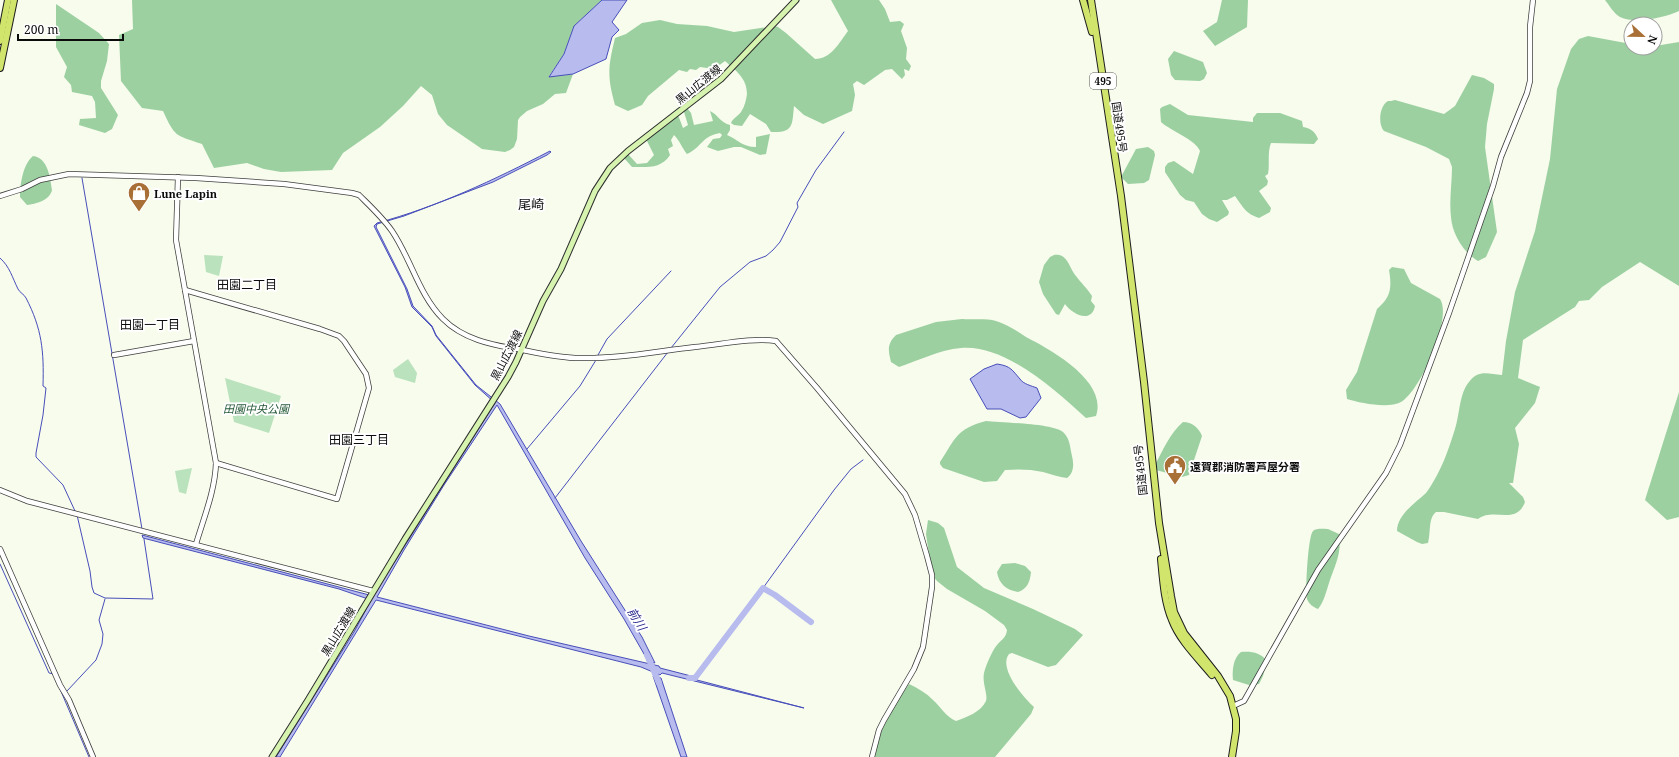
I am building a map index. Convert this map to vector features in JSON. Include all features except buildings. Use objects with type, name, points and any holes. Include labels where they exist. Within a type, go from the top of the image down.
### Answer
[{"type":"highway","points":[[0,41],[8,0]]},
{"type":"highway","points":[[0,68],[14,0]]},
{"type":"highway","points":[[1083,0],[1094,42],[1099,52]]},
{"type":"highway","name":"国道495号","points":[[1091,0],[1134,296],[1159,523],[1171,596],[1174,612],[1184,632],[1224,683],[1233,706],[1236,719],[1236,731],[1232,757]]},
{"type":"highway","name":"国道495号","points":[[1115,162],[1115,174],[1154,504],[1168,606],[1172,620],[1179,634],[1215,678],[1228,699],[1231,709],[1233,734],[1228,757]]},
{"type":"main road","name":"黒山広渡線","points":[[272,757],[373,591],[508,377],[522,350],[543,301],[561,269],[595,191],[610,168],[628,151],[721,80],[796,0]]},
{"type":"street","points":[[1233,706],[1244,701],[1318,570],[1386,473],[1400,445],[1449,313],[1493,186],[1501,157],[1528,93],[1530,81],[1530,27],[1533,0]]},
{"type":"street","points":[[0,196],[22,189],[40,180],[69,174],[284,184],[352,193],[359,195],[392,231],[431,305],[444,320],[463,334],[478,341],[522,350],[565,357],[582,358],[609,357],[771,340],[779,343],[905,494],[914,515],[932,575],[932,588],[920,657],[879,730],[872,757]]},
{"type":"street","points":[[178,178],[176,240],[216,463],[212,490],[196,544]]},
{"type":"street","points":[[185,290],[286,318],[339,336],[357,359],[366,374],[368,382],[369,388],[365,406],[337,499],[216,463]]},
{"type":"street","points":[[114,354],[194,341]]},
{"type":"street","points":[[0,490],[28,501],[373,591]]},
{"type":"street","points":[[0,549],[60,685],[69,700],[92,757]]},
{"type":"green space","points":[[132,0],[602,0],[574,26],[564,54],[549,76],[573,74],[566,93],[555,94],[543,104],[527,111],[520,117],[518,120],[517,139],[514,147],[510,150],[505,152],[482,149],[447,125],[438,114],[432,95],[421,86],[403,106],[380,127],[343,153],[332,170],[281,172],[264,169],[247,163],[214,168],[202,144],[186,139],[177,134],[170,126],[163,111],[142,108],[121,81],[119,35],[133,29]]},
{"type":"green space","points":[[831,0],[879,0],[885,9],[890,22],[900,21],[904,24],[901,31],[907,48],[906,59],[911,66],[909,71],[904,69],[905,75],[902,79],[892,69],[885,70],[864,85],[857,81],[853,84],[855,95],[852,111],[823,124],[804,115],[794,106],[792,123],[788,129],[779,132],[771,132],[766,124],[750,114],[742,126],[734,125],[731,123],[743,108],[746,101],[747,88],[740,75],[725,61],[714,69],[700,67],[696,70],[690,69],[687,72],[679,70],[648,96],[642,105],[628,111],[615,105],[609,72],[615,38],[626,34],[642,23],[660,20],[677,24],[707,26],[734,32],[775,26],[786,33],[815,59],[826,56],[834,50],[848,31]]},
{"type":"green space","points":[[1222,0],[1248,0],[1247,27],[1215,46],[1203,31],[1217,22]]},
{"type":"green space","points":[[1605,0],[1679,0],[1679,11],[1663,17],[1623,16],[1623,18],[1616,14]]},
{"type":"green space","points":[[56,4],[99,33],[109,44],[107,61],[101,81],[101,88],[118,115],[112,129],[105,133],[79,125],[80,119],[96,118],[95,102],[92,96],[72,92],[71,85],[64,77],[67,67],[56,47]]},
{"type":"green space","points":[[1588,36],[1623,43],[1623,56],[1663,56],[1663,45],[1679,42],[1679,286],[1640,262],[1602,287],[1589,300],[1579,301],[1575,307],[1523,340],[1518,378],[1540,387],[1535,403],[1515,428],[1519,444],[1513,483],[1509,483],[1523,497],[1525,502],[1521,509],[1516,513],[1510,515],[1484,516],[1478,519],[1444,512],[1436,512],[1432,518],[1428,543],[1422,544],[1397,531],[1398,525],[1407,510],[1426,493],[1439,472],[1447,454],[1457,423],[1463,392],[1469,382],[1476,375],[1484,373],[1502,375],[1506,341],[1515,292],[1535,231],[1550,159],[1557,89],[1571,49],[1579,39]]},
{"type":"green space","points":[[1174,51],[1203,62],[1207,73],[1204,79],[1200,81],[1175,80],[1171,75],[1168,59]]},
{"type":"green space","points":[[1472,75],[1484,78],[1494,84],[1487,124],[1485,147],[1497,232],[1486,257],[1478,261],[1473,258],[1464,248],[1456,236],[1452,223],[1450,198],[1452,167],[1449,159],[1426,147],[1384,131],[1380,120],[1381,111],[1385,103],[1395,100],[1444,114],[1455,106]]},
{"type":"green space","points":[[1170,104],[1188,115],[1253,122],[1253,118],[1257,113],[1280,113],[1302,121],[1303,127],[1312,130],[1318,139],[1314,144],[1271,143],[1269,151],[1268,174],[1265,176],[1268,181],[1267,185],[1259,191],[1271,208],[1270,212],[1259,218],[1245,210],[1235,196],[1227,200],[1222,200],[1229,212],[1228,215],[1217,222],[1202,214],[1194,202],[1186,200],[1180,195],[1165,172],[1165,167],[1168,163],[1174,161],[1193,174],[1200,151],[1198,147],[1189,139],[1161,122],[1160,109]]},
{"type":"green space","points":[[687,108],[691,113],[694,125],[713,121],[710,111],[730,125],[730,130],[727,135],[747,146],[756,147],[756,137],[770,134],[766,154],[760,155],[741,147],[718,151],[707,147],[713,139],[720,138],[722,135],[720,133],[709,137],[687,154],[674,135],[671,140],[673,146],[668,149],[670,155],[666,160],[658,165],[632,167],[624,158],[628,154],[637,164],[647,163],[654,155],[646,139],[678,115],[683,128],[688,125],[684,112]]},
{"type":"green space","points":[[1148,147],[1154,151],[1155,155],[1149,180],[1144,183],[1128,184],[1121,177],[1136,149]]},
{"type":"green space","points":[[33,156],[42,160],[45,164],[49,174],[52,190],[46,199],[27,205],[20,197],[21,186],[24,169]]},
{"type":"green space","points":[[204,255],[223,256],[219,276],[206,272]]},
{"type":"green space","points":[[1054,255],[1062,256],[1068,262],[1078,279],[1092,296],[1091,301],[1095,306],[1093,312],[1089,315],[1081,316],[1076,314],[1065,304],[1059,315],[1056,314],[1043,294],[1039,282],[1044,265],[1050,257]]},
{"type":"green space","points":[[1392,267],[1404,269],[1411,283],[1440,299],[1443,308],[1442,322],[1438,337],[1425,370],[1409,395],[1401,402],[1382,405],[1366,404],[1347,399],[1346,390],[1357,372],[1377,309],[1382,305],[1388,296],[1390,287],[1389,270]]},
{"type":"green space","points":[[962,319],[992,320],[1000,322],[1062,358],[1086,379],[1094,391],[1097,403],[1096,416],[1086,418],[1044,382],[1012,361],[995,353],[978,349],[961,348],[945,351],[899,367],[891,362],[889,347],[891,341],[896,335],[936,322]]},
{"type":"green space","points":[[408,359],[417,373],[415,383],[395,377],[393,370]]},
{"type":"green space","name":"田園中央公園","points":[[225,378],[281,396],[269,433],[234,422]]},
{"type":"green space","points":[[1679,392],[1679,517],[1667,520],[1645,500]]},
{"type":"green space","points":[[986,421],[1040,425],[1059,430],[1064,433],[1070,444],[1073,462],[1071,474],[1067,478],[1033,470],[1005,470],[997,481],[984,482],[943,468],[940,462],[962,431],[968,427]]},
{"type":"green space","points":[[1183,422],[1195,426],[1202,436],[1189,475],[1182,477],[1156,470],[1154,467],[1167,443],[1178,426]]},
{"type":"green space","points":[[192,468],[186,494],[179,492],[175,471]]},
{"type":"green space","points":[[928,520],[938,523],[944,528],[957,567],[984,588],[1033,609],[1075,629],[1083,635],[1056,665],[1048,667],[1012,653],[1009,654],[1006,660],[1009,674],[1018,690],[1034,707],[1031,714],[995,757],[875,757],[876,742],[895,704],[909,684],[928,695],[946,714],[956,721],[973,714],[981,708],[986,701],[984,673],[986,666],[993,651],[1005,637],[1007,630],[1004,625],[985,611],[947,589],[932,575],[926,534]]},
{"type":"green space","points":[[1318,529],[1328,529],[1339,534],[1340,548],[1325,597],[1318,609],[1311,605],[1307,599],[1306,586],[1308,553],[1313,531]]},
{"type":"green space","points":[[1015,563],[1025,566],[1031,572],[1028,585],[1018,592],[1010,590],[1004,586],[999,580],[997,572],[1002,564]]},
{"type":"green space","points":[[1241,652],[1255,653],[1267,661],[1259,684],[1249,685],[1233,680],[1235,661]]},
{"type":"water","points":[[602,0],[627,0],[612,22],[619,30],[612,37],[606,59],[573,74],[549,77],[564,54],[574,26]]},
{"type":"water","points":[[550,151],[551,152],[547,155],[493,182],[404,216],[377,224],[376,227],[407,289],[413,306],[432,326],[436,335],[476,385],[500,404],[581,541],[642,637],[655,663],[648,661],[624,619],[585,558],[497,405],[444,485],[377,597],[529,636],[659,666],[660,668],[695,677],[697,680],[804,708],[662,673],[660,675],[641,667],[376,600],[280,757],[276,757],[354,632],[371,600],[339,589],[143,538],[142,535],[373,596],[495,403],[475,385],[436,336],[432,327],[412,307],[405,287],[374,226],[377,223],[399,217],[465,192]]},
{"type":"water","points":[[997,364],[1008,367],[1021,381],[1037,388],[1041,398],[1026,417],[1020,418],[1001,409],[987,409],[970,379],[984,369]]},
{"type":"water","points":[[653,676],[661,678],[687,757],[681,757]]},
{"type":"waterway","points":[[671,348],[720,287],[750,262],[766,256],[780,242],[798,207],[797,203],[816,170],[844,132]]},
{"type":"waterway","points":[[82,178],[142,529]]},
{"type":"waterway","points":[[0,258],[9,269],[19,290],[26,298],[36,320],[41,340],[43,386],[46,388],[36,457],[63,485],[75,511]]},
{"type":"waterway","points":[[598,355],[607,339],[671,271]]},
{"type":"waterway","points":[[555,498],[668,352]]},
{"type":"waterway","points":[[527,449],[580,386],[596,360]]},
{"type":"waterway","points":[[763,588],[834,490],[851,469],[863,460]]},
{"type":"waterway","points":[[77,515],[94,593],[105,598],[153,599],[144,539]]},
{"type":"waterway","points":[[0,564],[49,673],[54,674]]},
{"type":"waterway","points":[[689,678],[695,678],[763,588],[775,595],[811,622]]},
{"type":"waterway","points":[[67,691],[96,660],[102,644],[103,634],[99,620],[105,599]]},
{"type":"waterway","name":"前川","points":[[647,655],[659,683]]},
{"type":"waterway","points":[[60,689],[89,757]]},
{"type":"place","name":"Lune Lapin","points":[[139,212]]},
{"type":"place","name":"遠賀郡消防署芦屋分署","points":[[1175,486]]},
{"type":"district","name":"尾崎","points":[[531,204]]},
{"type":"district","name":"田園二丁目","points":[[247,284]]},
{"type":"district","name":"田園一丁目","points":[[150,324]]},
{"type":"district","name":"田園三丁目","points":[[359,439]]}]
